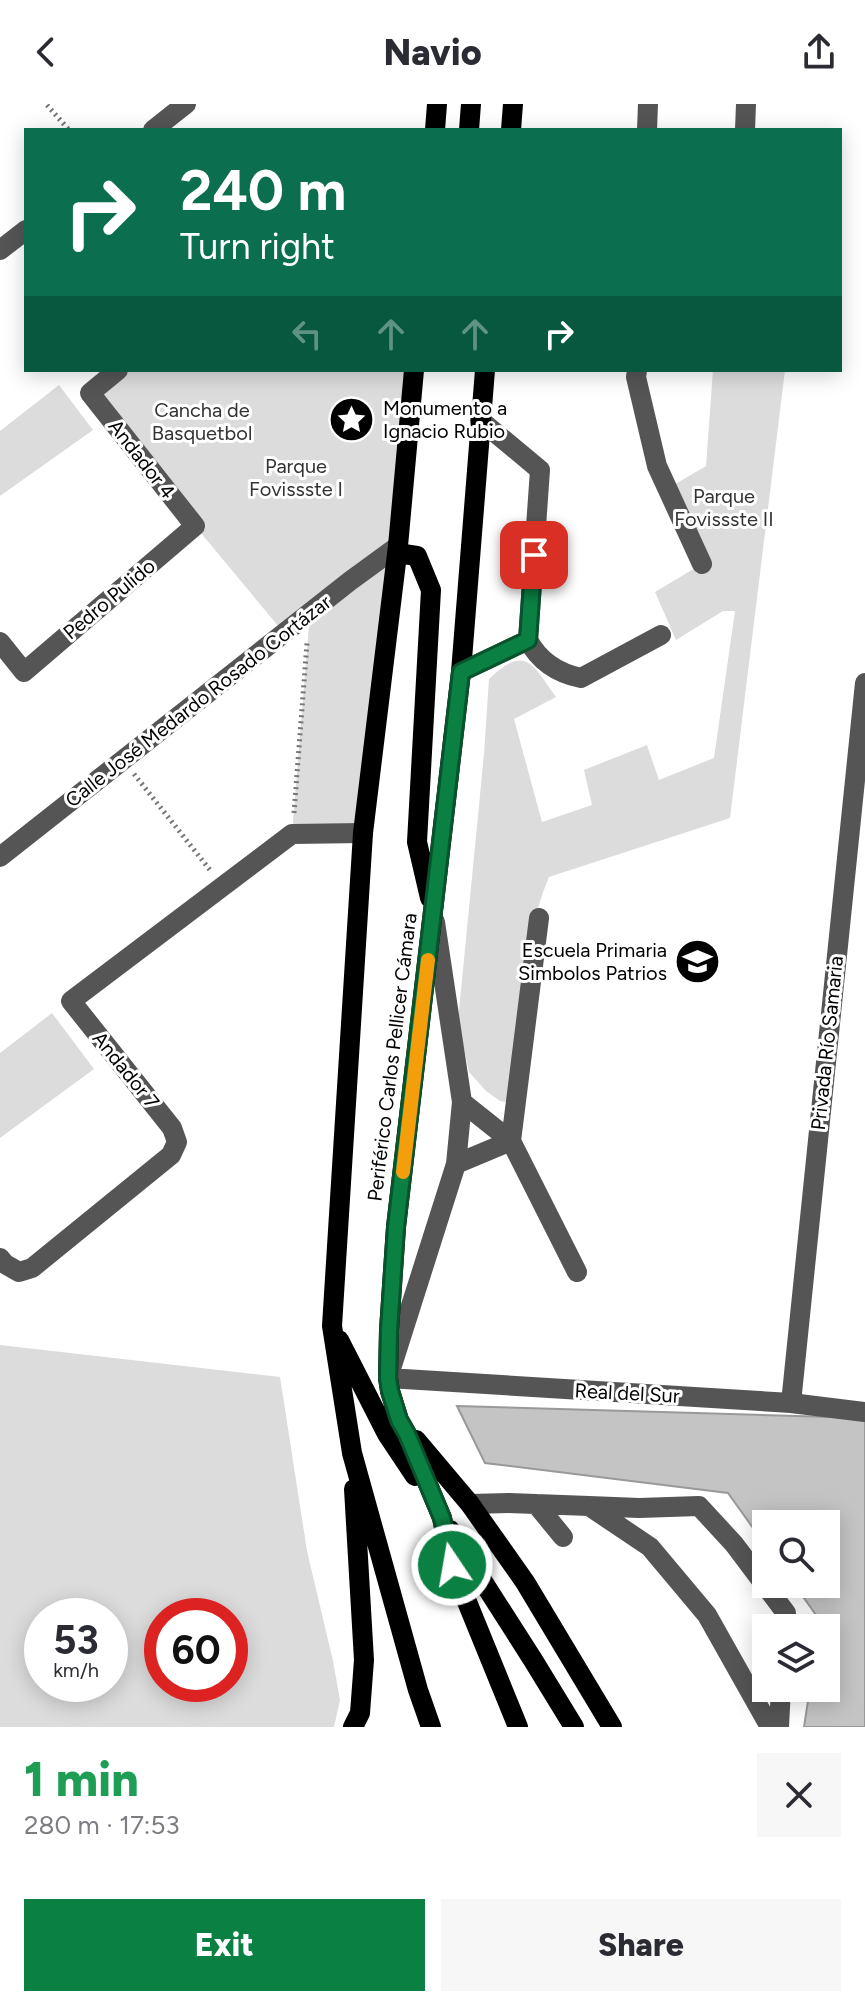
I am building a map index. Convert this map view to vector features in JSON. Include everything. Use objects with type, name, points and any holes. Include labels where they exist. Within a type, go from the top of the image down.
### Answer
[{"type":"main road","points":[[435,128],[437,104]]},
{"type":"main road","points":[[469,128],[471,104]]},
{"type":"main road","points":[[511,128],[513,104]]},
{"type":"main road","name":"Periférico Carlos Pellicer Cámara","points":[[414,372],[397,550],[363,833],[332,1326],[352,1453],[431,1727]]},
{"type":"main road","name":"Periférico Carlos Pellicer Cámara","points":[[485,372],[461,672],[396,1227],[389,1330],[389,1384],[399,1420],[442,1518],[452,1565],[518,1727]]},
{"type":"main road","points":[[397,550],[417,556],[431,590],[417,842],[434,913]]},
{"type":"main road","points":[[332,1326],[387,1434],[574,1727]]},
{"type":"main road","points":[[370,1400],[385,1401],[389,1384]]},
{"type":"main road","points":[[399,1420],[470,1504],[525,1582],[612,1727]]},
{"type":"main road","points":[[352,1453],[364,1660],[360,1713],[353,1727]]},
{"type":"main road","points":[[474,1619],[525,1582]]},
{"type":"street","points":[[156,128],[186,104]]},
{"type":"street","points":[[647,128],[648,104]]},
{"type":"street","points":[[745,128],[746,104]]},
{"type":"street","points":[[0,250],[24,232]]},
{"type":"street","name":"Andador 4","points":[[116,372],[90,393],[195,526]]},
{"type":"street","points":[[637,372],[657,466],[702,564]]},
{"type":"street","points":[[480,420],[540,470],[528,640],[535,653],[566,675],[581,678],[661,635]]},
{"type":"street","name":"Pedro Pulido","points":[[0,642],[24,672],[195,526]]},
{"type":"street","name":"Calle José Medardo Rosado Cortázar","points":[[0,857],[310,613],[397,550]]},
{"type":"street","points":[[461,672],[528,640]]},
{"type":"street","name":"Privada Río Samaria","points":[[791,1403],[858,819],[865,683]]},
{"type":"street","points":[[223,886],[292,834],[363,833]]},
{"type":"street","name":"Andador 7","points":[[0,1258],[19,1272],[32,1268],[171,1155],[177,1142],[172,1128],[71,1001],[223,886]]},
{"type":"street","points":[[389,1384],[456,1164],[462,1102],[434,913]]},
{"type":"street","points":[[511,1141],[539,918]]},
{"type":"street","points":[[462,1102],[511,1141],[577,1272]]},
{"type":"street","points":[[456,1164],[511,1141]]},
{"type":"street","name":"Real del Sur","points":[[389,1384],[791,1403],[865,1412]]},
{"type":"street","points":[[470,1504],[639,1508],[699,1506],[734,1544],[786,1614]]},
{"type":"street","points":[[536,1504],[563,1537]]},
{"type":"street","points":[[589,1506],[650,1547],[707,1615],[770,1727]]},
{"type":"street","points":[[779,1727],[780,1702]]},
{"type":"path","points":[[47,105],[67,128]]},
{"type":"path","points":[[292,834],[310,613]]},
{"type":"path","points":[[123,761],[223,886]]},
{"type":"green space","name":"Parque Fovissste I","points":[[116,372],[414,372],[363,833],[292,834],[310,613],[284,633],[90,393]]},
{"type":"green space","name":"Parque Fovissste II","points":[[713,372],[785,372],[730,818],[549,877],[527,957],[509,1097],[505,1102],[500,1101],[469,1072],[458,1021],[489,679],[512,662],[528,662],[556,697],[514,719],[542,822],[592,805],[584,770],[647,745],[659,780],[714,758],[735,611],[723,611],[676,640],[655,592],[702,564],[665,490],[706,466]]},
{"type":"green space","points":[[59,385],[93,430],[0,496],[0,431]]},
{"type":"green space","points":[[52,1013],[94,1069],[0,1138],[0,1053]]},
{"type":"green space","points":[[0,1345],[280,1377],[307,1551],[340,1700],[334,1727],[0,1727]]},
{"type":"building","points":[[457,1406],[865,1418],[865,1727],[804,1727],[808,1702],[840,1702],[840,1614],[815,1614],[804,1598],[840,1598],[840,1510],[752,1510],[752,1526],[728,1493],[485,1463]]},
{"type":"slow traffic","points":[[403,1172],[428,960]]},
{"type":"place","name":"Monumento a Ignacio Rubio","points":[[352,420]]},
{"type":"place","name":"Escuela Primaria Simbolos Patrios","points":[[698,962]]},
{"type":"route","points":[[452,1565],[442,1518],[399,1420],[390,1391],[389,1330],[396,1227],[461,672],[528,640],[534,555]]},
{"type":"park label","name":"Cancha de Basquetbol","points":[[202,422]]}]
